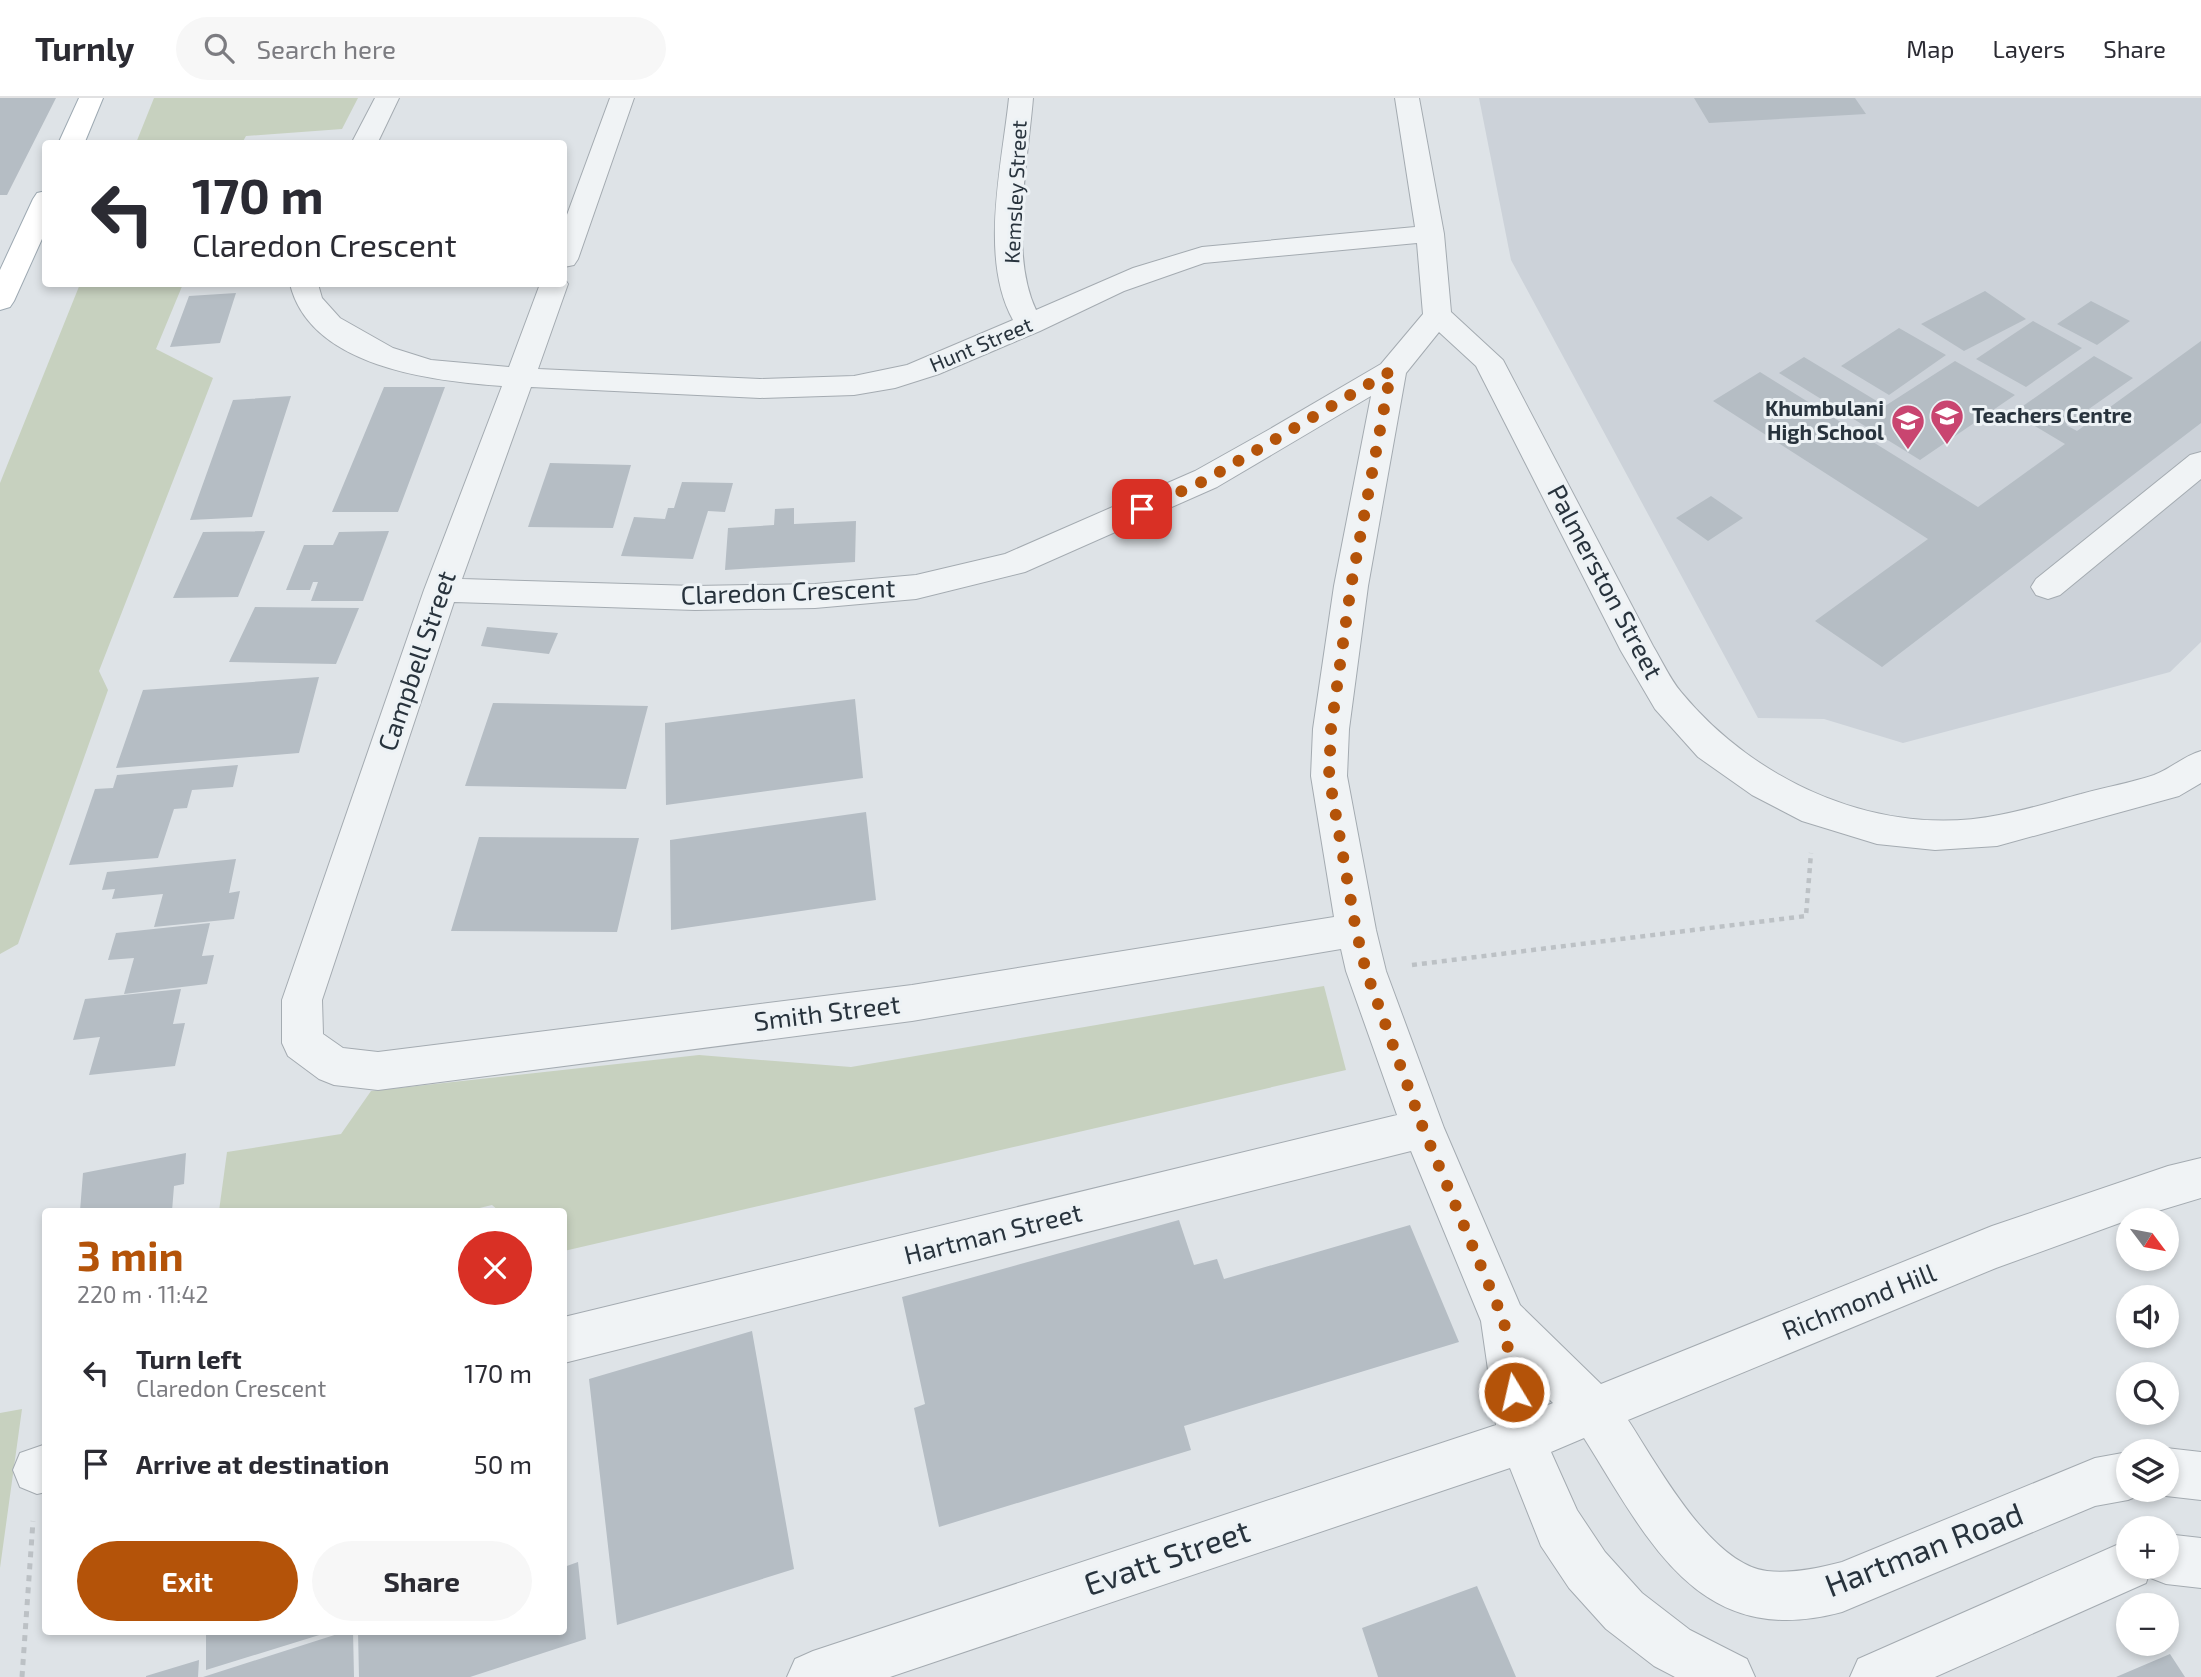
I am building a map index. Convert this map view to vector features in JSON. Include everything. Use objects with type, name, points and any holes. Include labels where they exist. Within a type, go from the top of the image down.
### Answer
[{"type":"main road","points":[[73,140],[91,98]]},
{"type":"main road","points":[[0,301],[42,208]]},
{"type":"street","points":[[366,140],[387,98]]},
{"type":"street","points":[[567,250],[622,98]]},
{"type":"street","name":"Kemsley Street","points":[[1021,98],[1011,228],[1011,269],[1016,297],[1030,325]]},
{"type":"street","points":[[1407,98],[1430,234],[1437,315]]},
{"type":"street","name":"Hunt Street","points":[[304,287],[315,307],[333,327],[381,356],[415,367],[520,378],[816,389],[882,382],[925,370],[1030,325],[1114,284],[1168,263],[1202,254],[1430,234]]},
{"type":"street","name":"Campbell Street","points":[[303,1043],[302,1000],[441,590],[553,287]]},
{"type":"street","name":"Claredon Crescent","points":[[441,590],[695,598],[815,596],[916,587],[1013,564],[1206,480],[1391,371],[1437,315]]},
{"type":"street","name":"Palmerston Street","points":[[1437,315],[1488,360],[1512,402],[1637,651],[1667,700],[1711,747],[1765,785],[1815,810],[1877,829],[1935,835],[1997,831],[2166,786],[2201,765]]},
{"type":"street","name":"Hartman Road","points":[[1391,371],[1351,586],[1331,729],[1329,776],[1356,930],[1366,971],[1423,1128],[1504,1321],[1522,1440],[1559,1528],[1587,1570],[1624,1611],[1672,1648],[1729,1677]]},
{"type":"street","points":[[2048,587],[2201,461]]},
{"type":"street","name":"Smith Street","points":[[303,1043],[334,1066],[378,1071],[912,1003],[1356,930]]},
{"type":"street","name":"Hartman Street","points":[[567,1339],[1423,1128]]},
{"type":"street","name":"Richmond Hill","points":[[1522,1440],[1992,1248],[2168,1186],[2201,1178]]},
{"type":"street","name":"Hartman Road","points":[[1504,1321],[1595,1412],[1647,1496],[1688,1550],[1735,1586],[1767,1596],[1816,1594],[1842,1587],[2095,1482],[2116,1478]]},
{"type":"street","name":"Evatt Street","points":[[813,1677],[1522,1440]]},
{"type":"street","points":[[2179,1473],[2201,1476]]},
{"type":"street","points":[[2179,1560],[2201,1563]]},
{"type":"street","points":[[1875,1677],[2116,1570]]},
{"type":"path","points":[[1366,971],[1806,916],[1815,810]]},
{"type":"path","points":[[22,1677],[41,1469]]},
{"type":"shaded area","name":"Khumbulani High School","points":[[1479,98],[2201,98],[2201,642],[2170,672],[1903,743],[1824,719],[1758,718],[1511,260]]},
{"type":"green space","points":[[154,98],[358,98],[342,129],[246,136],[244,140],[137,140]]},
{"type":"green space","points":[[79,287],[182,287],[156,349],[213,378],[99,671],[108,690],[18,944],[0,954],[0,483]]},
{"type":"green space","points":[[1324,986],[1346,1070],[567,1250],[567,1208],[496,1208],[492,1205],[480,1208],[219,1208],[227,1152],[341,1134],[371,1091],[699,1055],[851,1067]]},
{"type":"green space","points":[[22,1409],[0,1568],[0,1413]]},
{"type":"building","points":[[0,98],[56,98],[7,195],[0,195]]},
{"type":"building","points":[[1694,98],[1855,98],[1866,114],[1709,123]]},
{"type":"building","points":[[1985,291],[2026,319],[1964,351],[1921,324]]},
{"type":"building","points":[[236,293],[220,343],[170,347],[189,296]]},
{"type":"building","points":[[2091,301],[2130,321],[2097,345],[2057,324]]},
{"type":"building","points":[[2033,321],[2082,348],[2026,387],[1976,359]]},
{"type":"building","points":[[1899,328],[1946,355],[1889,395],[1841,366]]},
{"type":"building","points":[[2201,341],[2201,423],[1882,667],[1815,621],[1928,539],[1713,401],[1760,372],[1978,507],[2065,444],[2013,413],[2094,356],[2133,378],[2066,425],[2077,431]]},
{"type":"building","points":[[1804,357],[1885,406],[1955,361],[2015,395],[1920,460],[1779,373]]},
{"type":"building","points":[[384,387],[445,387],[398,512],[332,512]]},
{"type":"building","points":[[291,396],[252,517],[190,520],[233,400]]},
{"type":"building","points":[[550,463],[631,465],[613,528],[528,527]]},
{"type":"building","points":[[682,482],[733,483],[725,512],[708,511],[693,559],[621,556],[634,517],[665,519],[668,508],[674,508]]},
{"type":"building","points":[[1711,496],[1743,518],[1708,541],[1676,518]]},
{"type":"building","points":[[794,508],[794,524],[856,521],[855,562],[725,570],[728,528],[774,525],[775,509]]},
{"type":"building","points":[[265,531],[238,597],[173,598],[203,532]]},
{"type":"building","points":[[389,531],[363,601],[311,601],[318,582],[313,582],[310,590],[286,590],[304,545],[333,545],[339,532]]},
{"type":"building","points":[[255,607],[359,608],[336,664],[229,662]]},
{"type":"building","points":[[487,627],[558,633],[549,654],[481,646]]},
{"type":"building","points":[[319,677],[299,753],[116,768],[143,690]]},
{"type":"building","points":[[855,699],[863,778],[666,805],[665,723]]},
{"type":"building","points":[[493,703],[648,706],[626,789],[465,786]]},
{"type":"building","points":[[238,765],[233,787],[192,790],[187,808],[174,809],[158,858],[69,865],[95,789],[113,788],[117,775]]},
{"type":"building","points":[[866,812],[876,900],[671,930],[670,840]]},
{"type":"building","points":[[479,837],[639,838],[617,932],[451,931]]},
{"type":"building","points":[[236,859],[229,893],[240,891],[234,919],[154,927],[163,894],[112,899],[115,889],[102,890],[107,872]]},
{"type":"building","points":[[210,923],[202,956],[214,955],[207,984],[124,994],[134,958],[108,960],[116,933]]},
{"type":"building","points":[[181,989],[173,1024],[185,1023],[175,1066],[89,1075],[100,1037],[73,1040],[85,999]]},
{"type":"building","points":[[186,1153],[184,1184],[174,1186],[172,1208],[80,1208],[83,1173]]},
{"type":"building","points":[[1179,1220],[1194,1265],[1217,1259],[1224,1279],[1410,1225],[1459,1342],[1184,1426],[1191,1450],[939,1527],[914,1408],[925,1404],[902,1297]]},
{"type":"building","points":[[752,1331],[794,1569],[617,1625],[589,1379]]},
{"type":"building","points":[[578,1562],[586,1639],[470,1677],[359,1677],[358,1635],[567,1635],[567,1566]]},
{"type":"building","points":[[1477,1586],[1516,1677],[1378,1677],[1362,1628]]},
{"type":"building","points":[[206,1635],[319,1635],[206,1670]]},
{"type":"building","points":[[334,1635],[353,1635],[354,1677],[203,1677]]},
{"type":"building","points":[[2165,1656],[2171,1656],[2185,1677],[2116,1677]]},
{"type":"building","points":[[199,1660],[198,1677],[146,1677],[146,1676]]},
{"type":"place","name":"Teachers Centre","points":[[1947,446]]},
{"type":"place","name":"Khumbulani High School","points":[[1908,451]]},
{"type":"route","points":[[1142,509],[1206,480],[1391,371],[1351,586],[1331,729],[1329,776],[1356,930],[1366,971],[1423,1128],[1504,1321],[1514,1392]]}]
